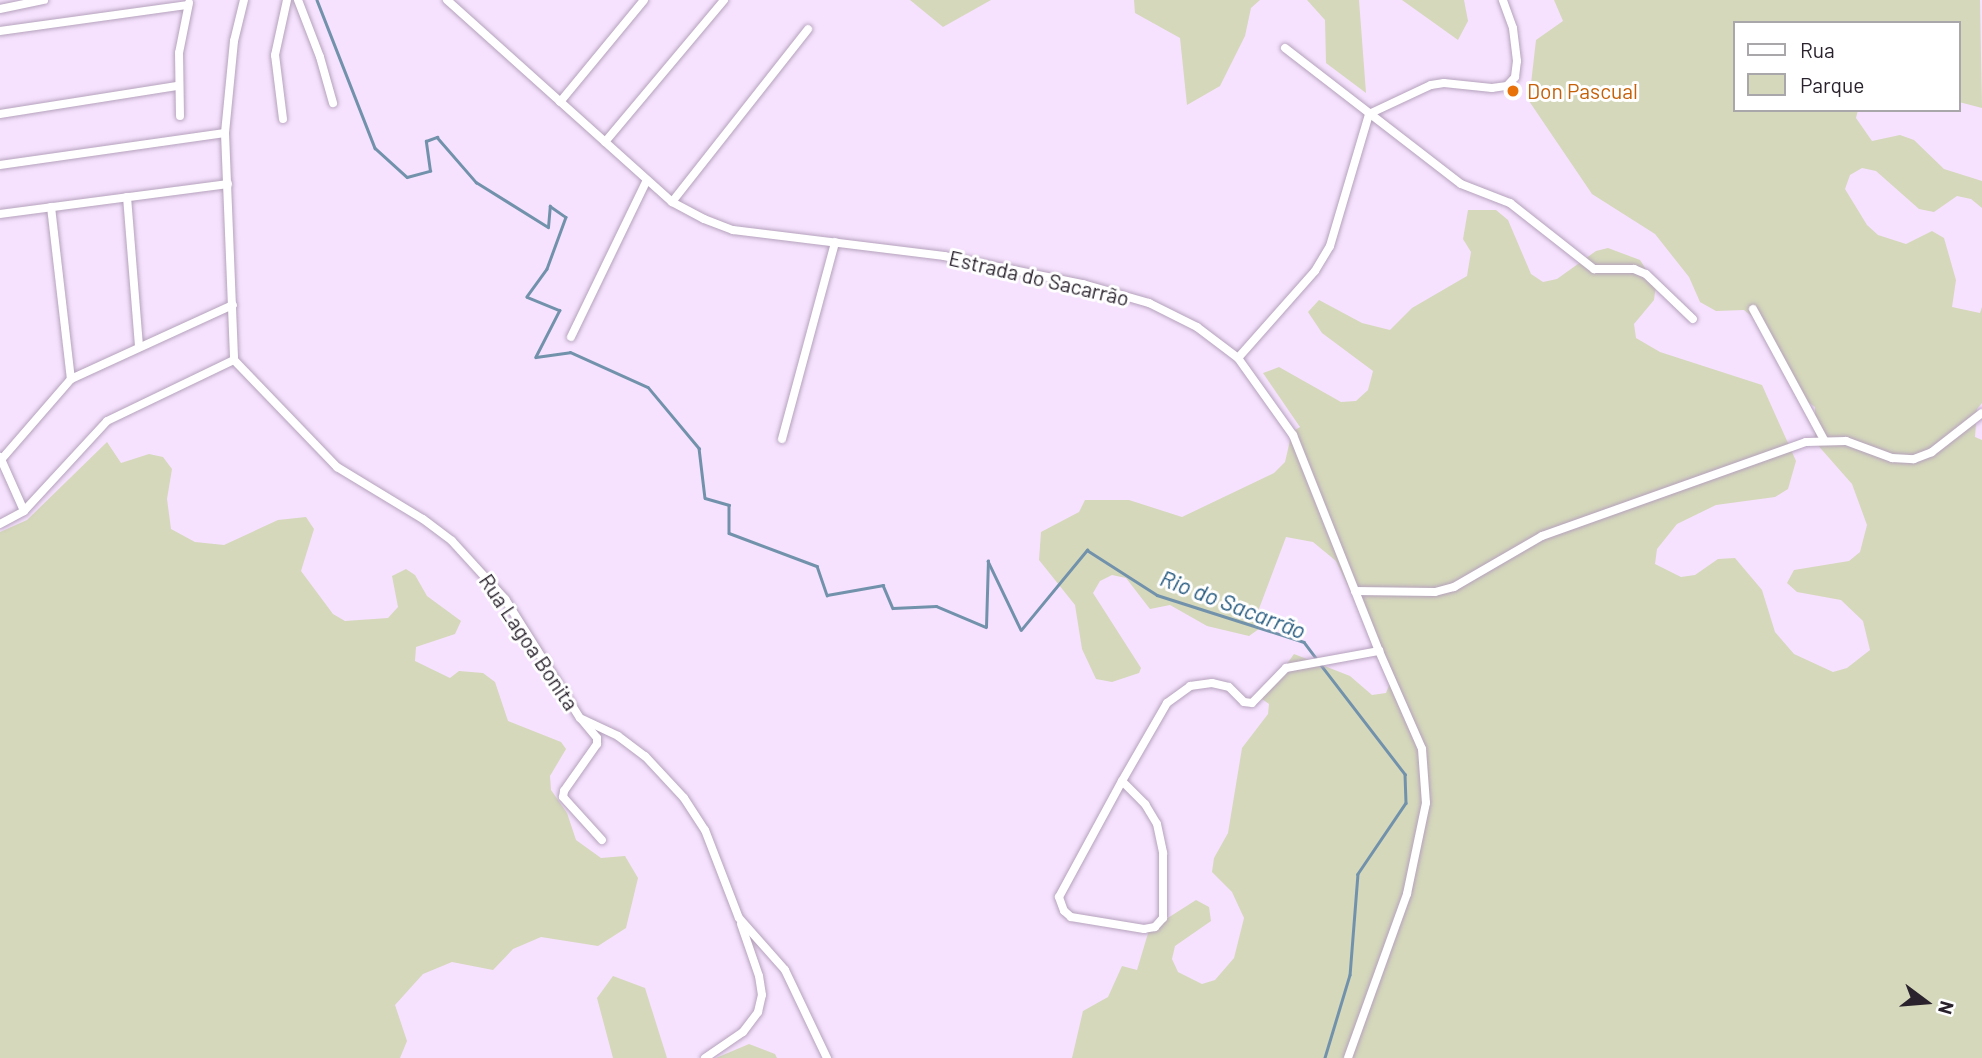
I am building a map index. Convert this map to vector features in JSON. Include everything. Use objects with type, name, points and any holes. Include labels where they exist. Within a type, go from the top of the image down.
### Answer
[{"type":"street","points":[[0,9],[44,0]]},
{"type":"street","points":[[0,524],[24,511],[107,421],[234,360],[225,133],[234,41],[244,0]]},
{"type":"street","points":[[282,119],[275,55],[287,0]]},
{"type":"street","points":[[298,0],[320,57],[333,103]]},
{"type":"street","name":"Estrada do Sacarrão","points":[[447,0],[672,202],[733,230],[944,256],[1083,284],[1149,303],[1197,327],[1238,358],[1293,435],[1379,651],[1422,749],[1426,803],[1407,894],[1348,1058]]},
{"type":"street","points":[[560,102],[644,0]]},
{"type":"street","points":[[605,142],[723,0]]},
{"type":"street","points":[[1238,358],[1315,271],[1329,246],[1369,114],[1431,85],[1444,83],[1492,88],[1507,86],[1515,77],[1517,61],[1513,28],[1503,0]]},
{"type":"street","points":[[0,31],[189,2],[181,39],[177,86],[180,116]]},
{"type":"street","points":[[672,202],[808,29]]},
{"type":"street","points":[[1285,48],[1461,184],[1510,204],[1594,269],[1634,269],[1646,274],[1693,319]]},
{"type":"street","points":[[0,114],[177,86]]},
{"type":"street","points":[[0,164],[225,133]]},
{"type":"street","points":[[571,337],[648,180]]},
{"type":"street","points":[[0,214],[228,184]]},
{"type":"street","points":[[127,197],[139,346]]},
{"type":"street","points":[[51,207],[71,379]]},
{"type":"street","points":[[782,439],[835,242]]},
{"type":"street","points":[[0,461],[71,379],[233,305]]},
{"type":"street","points":[[1753,309],[1824,440]]},
{"type":"street","name":"Rua Lagoa Bonita","points":[[234,360],[337,467],[424,519],[452,541],[505,599],[580,718],[618,736],[645,755],[684,799],[705,830],[739,918],[785,970],[827,1058]]},
{"type":"street","points":[[1355,591],[1435,592],[1454,587],[1542,536],[1806,442],[1846,442],[1892,458],[1914,459],[1932,452],[1982,413]]},
{"type":"street","points":[[0,454],[0,461],[24,511]]},
{"type":"street","points":[[1122,781],[1146,804],[1157,824],[1165,889],[1163,918],[1155,927],[1144,929],[1071,917],[1064,911],[1059,897],[1122,781],[1167,703],[1190,686],[1212,683],[1229,687],[1244,702],[1252,704],[1286,668],[1379,651]]},
{"type":"street","points":[[580,718],[597,738],[597,744],[564,791],[564,797],[602,840]]},
{"type":"street","points":[[705,1058],[743,1032],[758,1012],[762,995],[752,951],[739,918]]},
{"type":"green space","points":[[910,0],[991,0],[943,27]]},
{"type":"green space","points":[[1134,0],[1260,0],[1251,8],[1245,36],[1220,86],[1187,105],[1180,38],[1135,13]]},
{"type":"green space","points":[[1307,0],[1359,0],[1366,93],[1326,63],[1325,20]]},
{"type":"green space","points":[[1402,0],[1464,0],[1468,21],[1458,40]]},
{"type":"green space","points":[[1554,0],[1980,0],[1982,108],[1961,103],[1961,21],[1734,21],[1734,112],[1858,112],[1856,118],[1872,141],[1900,135],[1914,140],[1944,169],[1982,181],[1982,208],[1971,199],[1957,196],[1934,212],[1919,209],[1876,171],[1862,168],[1850,175],[1845,189],[1867,225],[1878,235],[1906,244],[1932,231],[1944,238],[1956,280],[1952,307],[1980,313],[1982,307],[1982,403],[1977,409],[1975,437],[1982,440],[1982,1058],[1072,1058],[1083,1011],[1108,997],[1122,966],[1137,970],[1149,930],[1196,900],[1209,907],[1211,921],[1175,946],[1172,959],[1178,972],[1202,984],[1215,980],[1234,958],[1244,918],[1232,892],[1212,872],[1214,858],[1228,833],[1242,748],[1268,714],[1269,704],[1262,699],[1294,654],[1350,676],[1372,695],[1386,693],[1392,678],[1336,561],[1313,542],[1286,537],[1257,614],[1266,624],[1249,636],[1207,626],[1170,605],[1150,609],[1126,578],[1112,575],[1100,581],[1093,593],[1141,668],[1139,673],[1112,682],[1096,679],[1082,649],[1075,605],[1039,560],[1041,532],[1079,512],[1085,500],[1129,500],[1182,517],[1274,473],[1285,462],[1292,432],[1300,427],[1263,373],[1279,367],[1341,402],[1356,401],[1368,390],[1373,371],[1322,333],[1308,312],[1319,300],[1362,323],[1390,330],[1412,308],[1467,276],[1471,252],[1463,239],[1468,210],[1496,210],[1508,220],[1531,274],[1543,282],[1557,279],[1596,251],[1608,248],[1640,260],[1656,285],[1654,300],[1634,324],[1636,338],[1660,352],[1762,385],[1796,461],[1788,489],[1775,497],[1716,505],[1677,524],[1657,549],[1655,564],[1681,577],[1695,575],[1718,559],[1735,558],[1762,590],[1775,632],[1794,654],[1833,672],[1847,668],[1870,650],[1863,621],[1841,600],[1797,592],[1787,583],[1794,570],[1849,561],[1860,552],[1867,525],[1852,484],[1815,442],[1815,407],[1799,396],[1765,327],[1744,310],[1716,311],[1700,302],[1689,277],[1655,234],[1592,194],[1529,101],[1536,40],[1563,21]]},
{"type":"green space","points":[[107,442],[121,463],[149,454],[163,457],[172,469],[167,499],[171,529],[195,542],[224,545],[278,520],[306,517],[314,529],[301,571],[333,614],[345,621],[388,618],[398,607],[392,576],[406,569],[415,575],[427,596],[461,621],[455,634],[416,647],[415,661],[450,678],[459,671],[483,673],[495,682],[508,721],[561,742],[566,749],[550,776],[551,790],[567,813],[576,840],[601,858],[625,856],[638,878],[626,928],[598,946],[541,937],[513,949],[493,970],[452,962],[423,974],[395,1005],[407,1041],[400,1058],[0,1058],[0,532],[27,520]]},
{"type":"green space","points":[[613,976],[645,988],[667,1058],[613,1058],[597,998]]},
{"type":"green space","points":[[749,1044],[775,1054],[777,1058],[716,1058]]},
{"type":"waterway","name":"Rio do Sacarrão","points":[[317,0],[375,148],[407,177],[430,171],[426,141],[437,137],[476,182],[548,227],[550,206],[566,217],[547,269],[527,297],[560,310],[536,357],[570,352],[648,387],[699,448],[705,498],[729,505],[729,533],[817,566],[827,595],[883,585],[893,608],[936,606],[986,627],[988,561],[1021,630],[1087,550],[1157,595],[1304,642],[1317,659]]},
{"type":"waterway","name":"Rio do Sacarrão","points":[[1321,665],[1405,774],[1406,803],[1358,874],[1350,975],[1325,1058]]},
{"type":"place","name":"Don Pascual","points":[[1513,91]]}]
